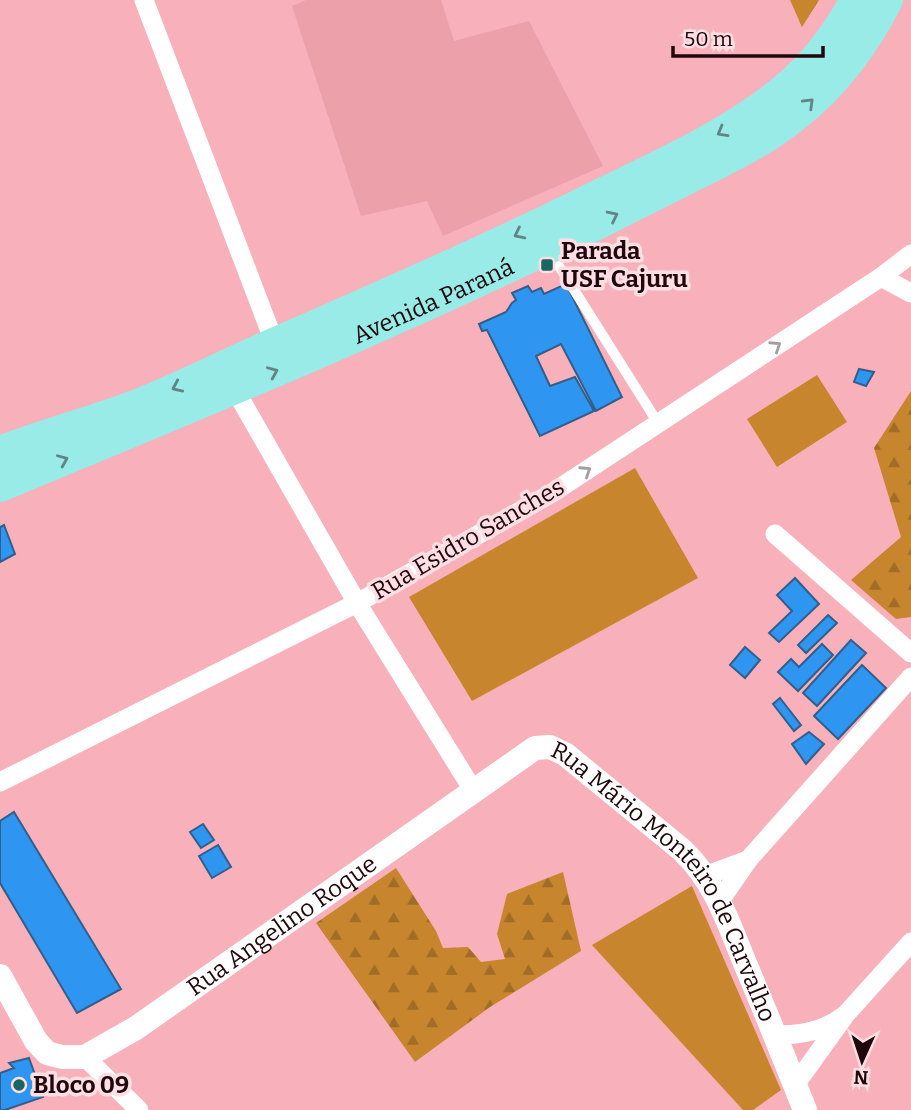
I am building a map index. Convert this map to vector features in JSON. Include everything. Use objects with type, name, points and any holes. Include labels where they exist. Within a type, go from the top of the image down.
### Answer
[{"type":"main road","name":"Avenida Paraná","points":[[0,452],[144,402],[430,276],[705,142],[738,124],[779,94],[828,44],[856,0]]},
{"type":"main road","name":"Avenida Paraná","points":[[0,486],[327,348],[548,248],[765,138],[797,114],[844,67],[876,23],[887,0]]},
{"type":"street","points":[[144,0],[275,344]]},
{"type":"street","name":"Rua Esidro Sanches","points":[[0,782],[357,603],[552,493],[881,277],[911,254]]},
{"type":"street","points":[[881,277],[911,293]]},
{"type":"street","points":[[234,388],[357,603],[474,790]]},
{"type":"street","points":[[775,534],[911,653]]},
{"type":"street","points":[[719,902],[748,860],[911,677]]},
{"type":"street","name":"Rua Mário Monteiro de Carvalho","points":[[474,790],[534,748],[550,747],[565,754],[694,861],[719,902],[805,1110]]},
{"type":"street","name":"Rua Angelino Roque","points":[[85,1057],[136,1028],[474,790]]},
{"type":"street","points":[[705,876],[748,860]]},
{"type":"street","points":[[795,1085],[846,1014],[911,942]]},
{"type":"street","points":[[0,976],[36,1041],[47,1053],[62,1057],[85,1057],[139,1110]]},
{"type":"street","points":[[776,1035],[816,1030],[836,1022],[846,1014]]},
{"type":"lane","points":[[559,265],[658,423]]},
{"type":"shaded area","points":[[306,0],[441,0],[454,41],[529,21],[603,166],[443,236],[427,201],[361,216],[292,6]]},
{"type":"green space","points":[[790,0],[819,0],[802,27]]},
{"type":"green space","points":[[817,375],[847,422],[777,467],[747,419]]},
{"type":"green space","points":[[911,391],[911,617],[896,619],[851,580],[901,537],[874,448]]},
{"type":"green space","points":[[635,468],[698,578],[472,701],[409,597]]},
{"type":"green space","points":[[396,868],[436,931],[443,948],[468,947],[481,962],[505,959],[497,934],[507,894],[563,872],[581,951],[490,1007],[415,1062],[316,923]]},
{"type":"green space","points":[[692,886],[781,1090],[753,1110],[743,1110],[592,945]]},
{"type":"building","points":[[566,284],[622,397],[596,411],[561,344],[536,356],[550,386],[575,377],[594,411],[540,436],[487,330],[482,331],[479,324],[506,312],[516,300],[512,293],[528,286],[532,292],[541,288],[544,294]]},
{"type":"building","points":[[859,369],[874,372],[866,386],[854,382]]},
{"type":"building","points":[[4,525],[15,554],[0,562],[0,527]]},
{"type":"building","points":[[795,578],[819,604],[779,642],[769,633],[792,611],[777,595]]},
{"type":"building","points":[[828,615],[837,623],[806,653],[798,645]]},
{"type":"building","points":[[851,640],[866,653],[817,706],[803,693]]},
{"type":"building","points":[[822,644],[833,655],[798,691],[778,672],[791,659],[799,667]]},
{"type":"building","points":[[745,647],[760,660],[745,678],[730,665]]},
{"type":"building","points":[[862,665],[886,688],[838,739],[814,716]]},
{"type":"building","points":[[780,698],[801,725],[794,731],[773,704]]},
{"type":"building","points":[[809,732],[824,744],[806,764],[792,744]]},
{"type":"building","points":[[14,812],[121,989],[77,1013],[0,883],[0,821]]},
{"type":"building","points":[[203,824],[214,840],[201,848],[190,832]]},
{"type":"building","points":[[218,845],[231,867],[212,878],[199,856]]},
{"type":"building","name":"Bloco 09","points":[[29,1058],[43,1097],[0,1110],[0,1073],[14,1068],[9,1063]]},
{"type":"place","name":"Parada USF Cajuru","points":[[547,265]]},
{"type":"place","name":"Bloco 09","points":[[19,1085]]}]
